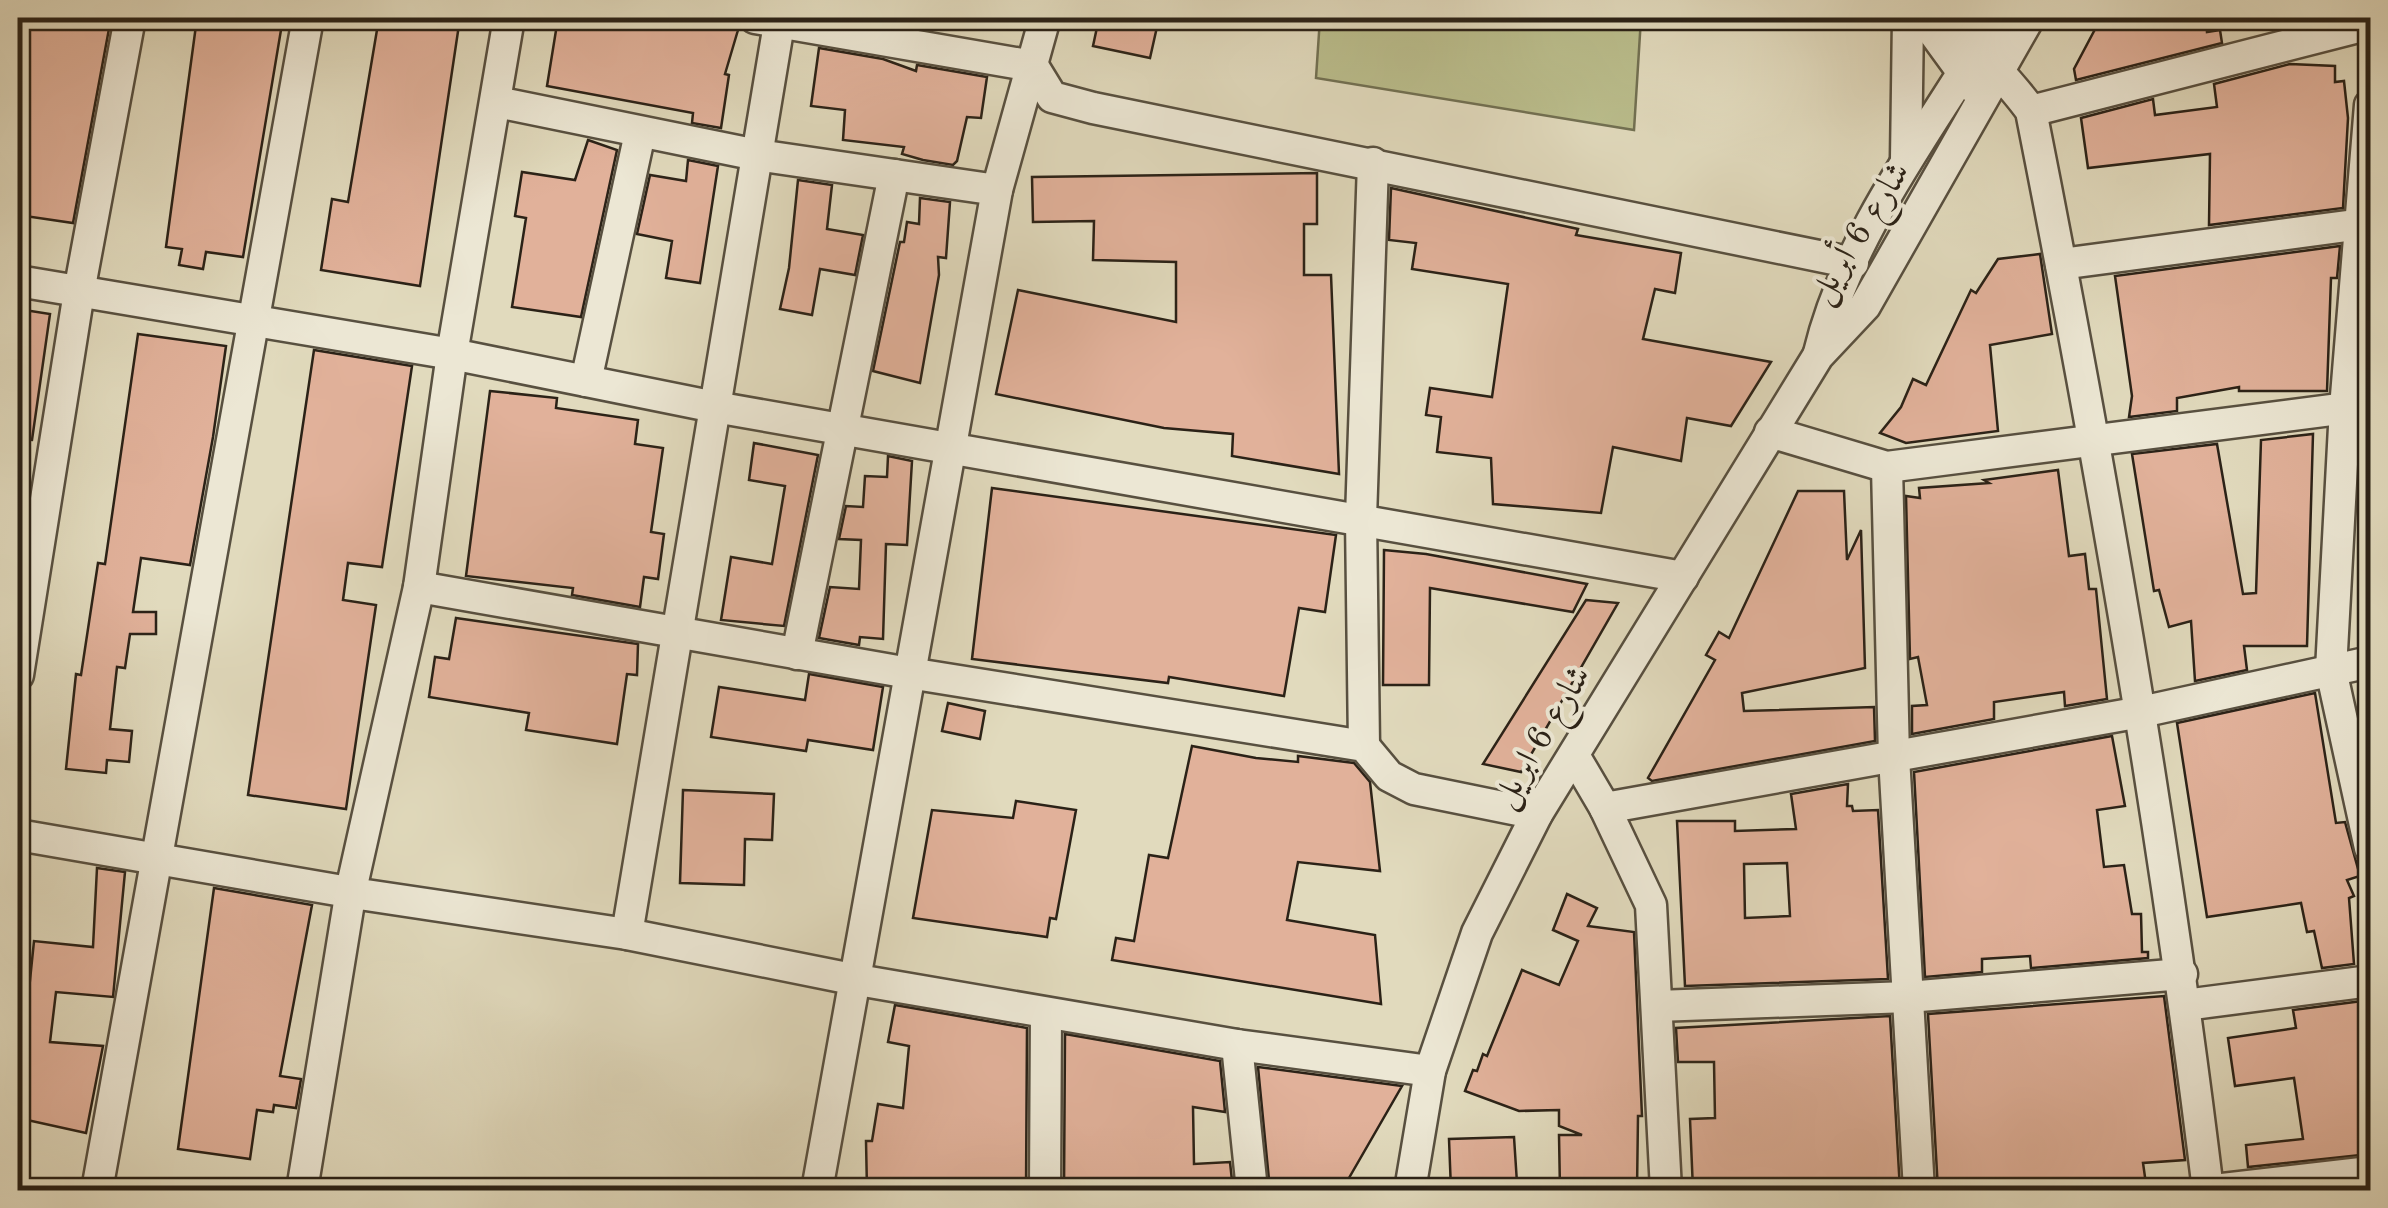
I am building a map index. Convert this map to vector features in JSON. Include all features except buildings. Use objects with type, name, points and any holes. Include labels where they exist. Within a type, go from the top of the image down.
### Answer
[{"type":"street","points":[[18,675],[79,292],[130,18]]},
{"type":"street","points":[[98,1190],[308,18]]},
{"type":"street","points":[[302,1190],[351,890],[419,587],[452,354],[509,18]]},
{"type":"street","points":[[817,1190],[997,190],[1045,18]]},
{"type":"street","points":[[1906,164],[1908,18]]},
{"type":"street","points":[[1923,18],[1980,73],[2031,112],[2096,442],[2184,989],[2211,1190],[2370,1172]]},
{"type":"street","points":[[1954,18],[1980,73]]},
{"type":"street","name":"شارع 6 أبريل","points":[[1818,356],[1865,306],[1980,73],[1996,18]]},
{"type":"street","name":"شارع 6 أبريل","points":[[1818,356],[1827,321],[1853,263],[1906,164],[2029,18]]},
{"type":"street","points":[[626,934],[757,155],[771,19],[1033,66],[1052,97],[1853,263]]},
{"type":"street","points":[[2031,112],[2370,24]]},
{"type":"street","points":[[497,102],[757,155],[997,190]]},
{"type":"street","points":[[2370,105],[2362,224],[2358,406],[2330,670],[2370,848]]},
{"type":"street","points":[[586,380],[640,132]]},
{"type":"street","points":[[1372,162],[1360,518],[1364,746],[1389,776],[1414,789],[1537,814]]},
{"type":"street","points":[[797,654],[894,175]]},
{"type":"street","points":[[2061,264],[2362,224]]},
{"type":"street","points":[[18,281],[254,324],[452,354],[715,406],[1683,577]]},
{"type":"street","name":"شارع 6 ابريل","points":[[1410,1190],[1430,1071],[1477,934],[1537,814],[1818,356]]},
{"type":"street","points":[[1770,432],[1887,467],[2358,406]]},
{"type":"street","points":[[1887,467],[1894,757],[1919,1190]]},
{"type":"street","points":[[419,587],[909,673],[1364,746]]},
{"type":"street","points":[[1605,808],[2141,712],[2370,662]]},
{"type":"street","points":[[1574,757],[1605,808],[1651,905],[1666,1190]]},
{"type":"street","points":[[18,834],[626,934],[1046,1013],[1237,1045],[1430,1071]]},
{"type":"street","points":[[1657,1006],[2370,982]]},
{"type":"street","points":[[1045,1190],[1046,1013]]},
{"type":"street","points":[[1237,1045],[1252,1190]]},
{"type":"green space","points":[[1320,18],[1641,18],[1634,130],[1316,78]]}]
